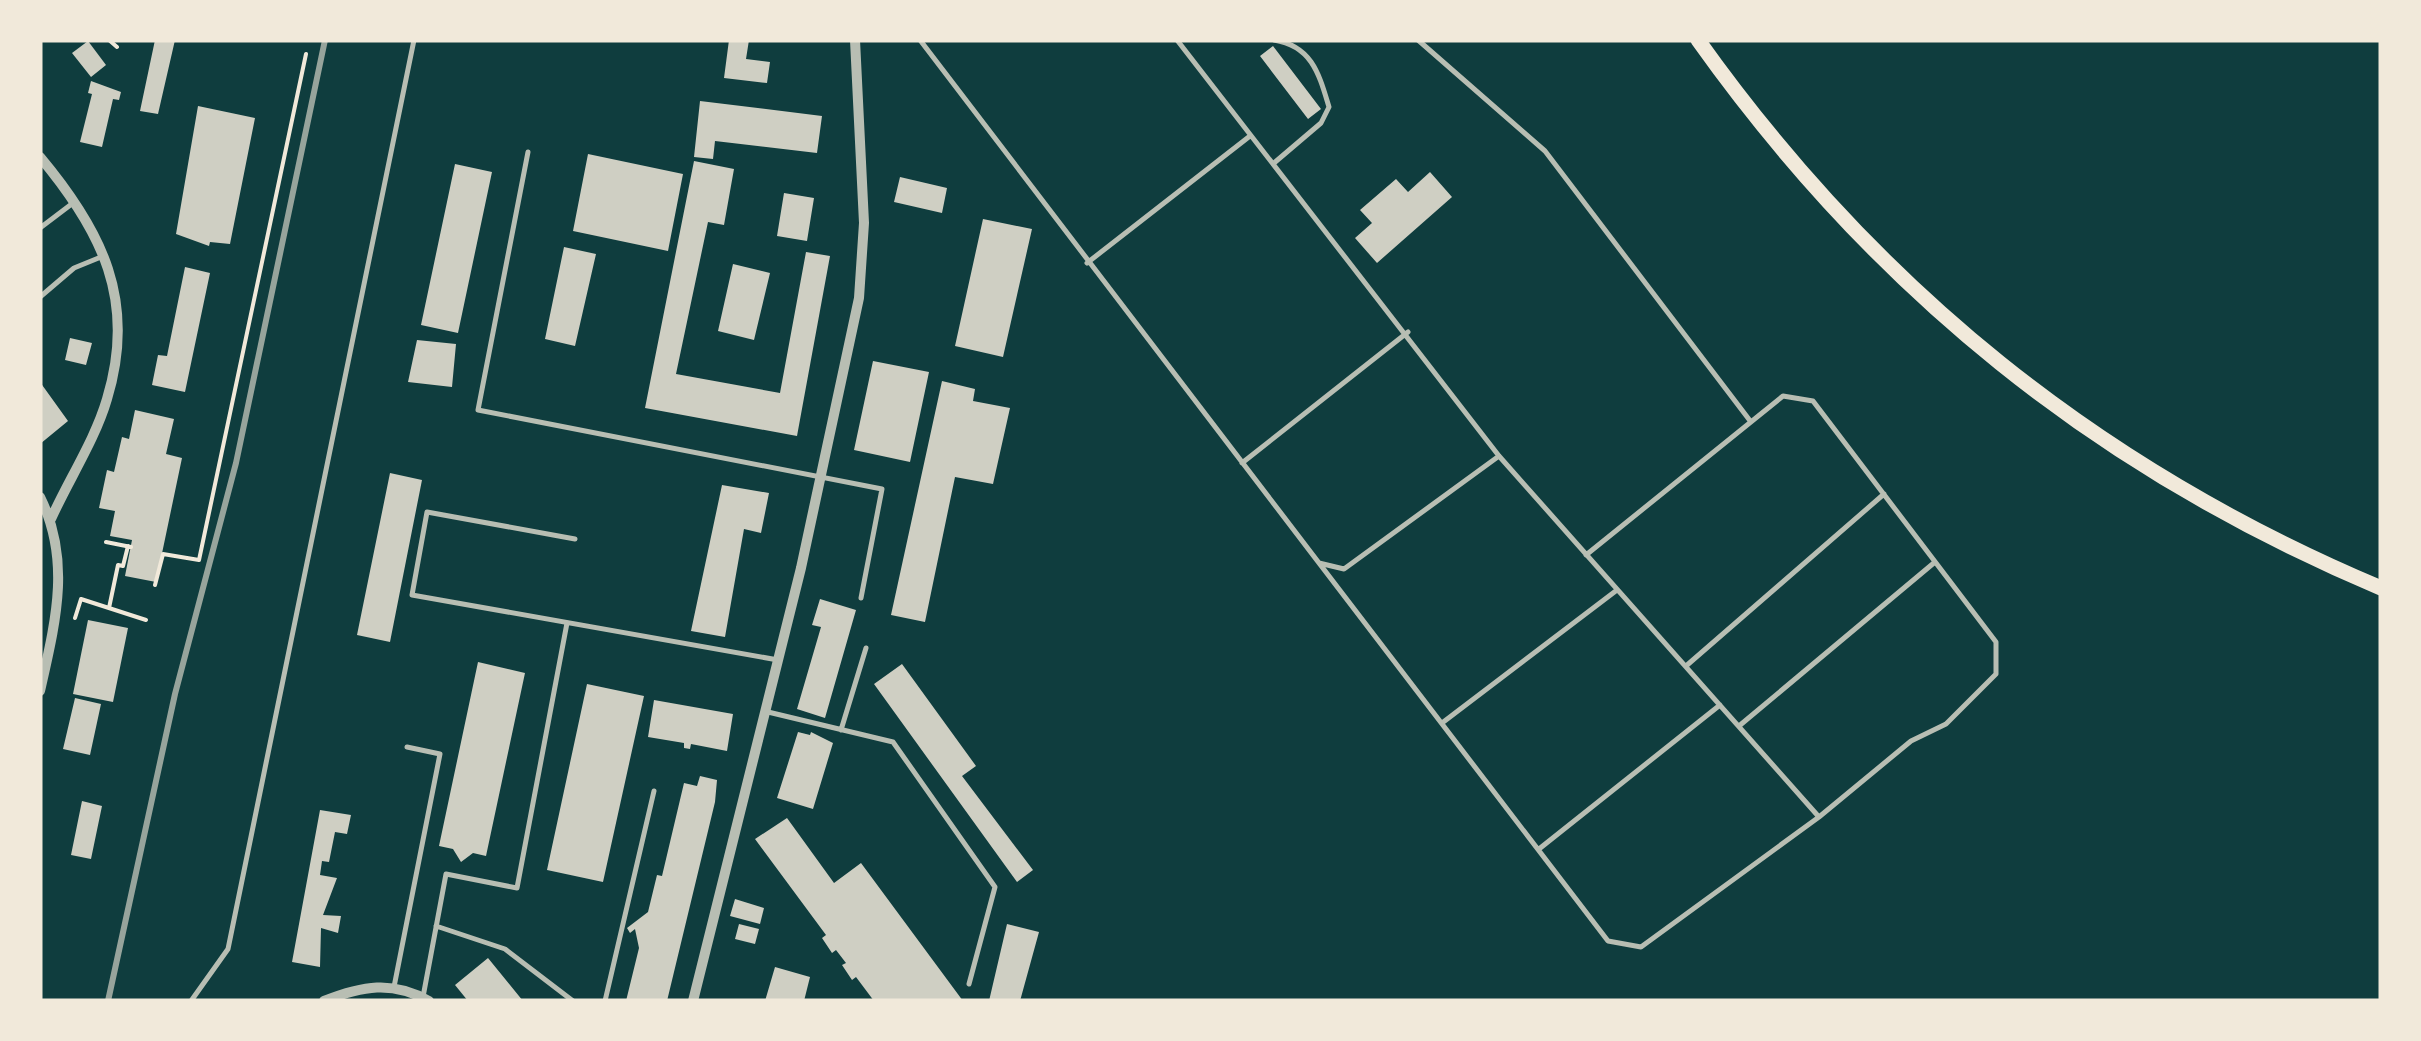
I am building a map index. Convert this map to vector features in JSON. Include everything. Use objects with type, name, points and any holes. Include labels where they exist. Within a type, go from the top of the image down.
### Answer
[{"type":"main road","points":[[1698,40],[1822,195],[1914,292],[2022,384],[2081,428],[2193,497],[2381,588]]},
{"type":"street","points":[[693,1001],[822,478],[859,298],[864,223],[855,40]]},
{"type":"street","points":[[40,158],[75,202],[104,256],[117,320],[107,400],[51,519]]},
{"type":"street","points":[[40,496],[51,519],[61,562],[40,691]]},
{"type":"street","points":[[324,1001],[349,991],[394,987],[426,999]]},
{"type":"lane","points":[[190,1001],[228,949],[414,40]]},
{"type":"lane","points":[[920,40],[1608,940],[1641,947],[1819,817],[1911,741],[1946,724],[1996,674],[1996,642],[1813,401],[1782,396],[1586,556]]},
{"type":"lane","points":[[1178,40],[1408,332],[1499,456],[1819,817]]},
{"type":"lane","points":[[1274,40],[1305,52],[1318,70],[1329,107],[1322,122],[1274,163]]},
{"type":"lane","points":[[1418,40],[1545,151],[1752,422]]},
{"type":"lane","points":[[1088,263],[1250,136]]},
{"type":"lane","points":[[528,152],[478,410],[882,489],[861,598]]},
{"type":"lane","points":[[40,228],[75,202]]},
{"type":"lane","points":[[40,297],[74,268],[104,256]]},
{"type":"lane","points":[[1242,463],[1408,332]]},
{"type":"lane","points":[[1319,562],[1344,569],[1499,456]]},
{"type":"lane","points":[[1685,666],[1884,494]]},
{"type":"lane","points":[[575,539],[426,512],[412,594],[778,660]]},
{"type":"lane","points":[[1739,726],[1935,562]]},
{"type":"lane","points":[[1442,723],[1617,590]]},
{"type":"lane","points":[[426,999],[446,874],[517,888],[568,622]]},
{"type":"lane","points":[[842,730],[866,648]]},
{"type":"lane","points":[[1538,850],[1720,705]]},
{"type":"lane","points":[[765,712],[892,742],[994,887],[968,984]]},
{"type":"lane","points":[[394,987],[440,754],[407,747]]},
{"type":"lane","points":[[604,1001],[654,790]]},
{"type":"lane","points":[[436,926],[505,949],[573,1001]]},
{"type":"path","points":[[109,40],[117,47]]},
{"type":"path","points":[[154,585],[162,554],[199,560],[306,54]]},
{"type":"path","points":[[106,542],[129,547],[123,566],[118,565],[109,608]]},
{"type":"path","points":[[75,618],[81,598],[146,620]]},
{"type":"building","points":[[155,40],[175,40],[158,114],[140,111]]},
{"type":"building","points":[[729,40],[749,40],[746,59],[770,62],[767,83],[724,78]]},
{"type":"building","points":[[88,41],[106,65],[91,77],[72,53]]},
{"type":"building","points":[[1273,46],[1321,109],[1308,119],[1260,56]]},
{"type":"building","points":[[91,81],[121,92],[119,100],[113,99],[102,147],[80,142],[92,94],[88,93]]},
{"type":"building","points":[[700,101],[822,116],[817,153],[715,141],[713,159],[694,157]]},
{"type":"building","points":[[198,106],[255,118],[230,244],[210,242],[209,246],[176,234]]},
{"type":"building","points":[[588,154],[683,174],[668,251],[573,231]]},
{"type":"building","points":[[694,161],[734,169],[724,225],[708,222],[676,374],[780,393],[806,252],[830,256],[797,436],[645,408]]},
{"type":"building","points":[[455,164],[492,172],[458,333],[421,325]]},
{"type":"building","points":[[1430,172],[1452,197],[1377,263],[1355,238],[1372,223],[1360,210],[1396,179],[1408,192]]},
{"type":"building","points":[[900,177],[947,188],[942,213],[894,202]]},
{"type":"building","points":[[784,193],[814,198],[807,241],[777,236]]},
{"type":"building","points":[[983,219],[1032,229],[1003,357],[955,346]]},
{"type":"building","points":[[564,247],[596,254],[575,346],[545,339]]},
{"type":"building","points":[[733,264],[770,273],[754,340],[718,331]]},
{"type":"building","points":[[185,267],[210,273],[185,392],[152,385],[158,355],[167,356]]},
{"type":"building","points":[[70,338],[92,343],[86,365],[65,360]]},
{"type":"building","points":[[417,340],[456,344],[452,387],[408,382]]},
{"type":"building","points":[[873,361],[929,372],[910,462],[854,450]]},
{"type":"building","points":[[942,381],[975,389],[973,401],[1010,408],[993,484],[955,477],[925,622],[891,615]]},
{"type":"building","points":[[40,382],[68,421],[40,444]]},
{"type":"building","points":[[135,410],[174,419],[166,454],[182,458],[156,582],[125,576],[132,540],[110,536],[115,511],[99,508],[107,470],[114,472],[122,437],[129,439]]},
{"type":"building","points":[[390,473],[422,480],[390,642],[357,635]]},
{"type":"building","points":[[722,485],[769,493],[761,533],[744,529],[725,637],[691,631]]},
{"type":"building","points":[[820,599],[856,610],[825,718],[797,709],[821,627],[812,625]]},
{"type":"building","points":[[88,620],[128,628],[113,702],[73,694]]},
{"type":"building","points":[[478,662],[525,673],[486,856],[473,853],[461,862],[453,849],[439,846]]},
{"type":"building","points":[[902,664],[976,766],[962,776],[1033,870],[1017,882],[874,684]]},
{"type":"building","points":[[587,684],[644,696],[603,882],[547,870]]},
{"type":"building","points":[[75,698],[101,704],[90,755],[63,749]]},
{"type":"building","points":[[654,700],[733,714],[727,751],[691,744],[690,749],[684,748],[684,743],[648,737]]},
{"type":"building","points":[[798,732],[811,732],[833,743],[813,809],[777,798]]},
{"type":"building","points":[[700,776],[717,780],[715,802],[667,1001],[626,1001],[639,948],[635,929],[630,933],[627,928],[648,912],[657,875],[662,876],[684,783],[697,786]]},
{"type":"building","points":[[82,801],[102,806],[91,859],[71,855]]},
{"type":"building","points":[[320,810],[351,815],[347,834],[335,832],[329,862],[322,861],[320,875],[337,878],[323,915],[341,916],[338,933],[321,928],[320,967],[292,962]]},
{"type":"building","points":[[787,818],[834,883],[861,863],[963,1001],[874,1001],[856,977],[852,980],[842,965],[846,963],[836,950],[832,953],[822,938],[826,935],[755,839]]},
{"type":"building","points":[[735,899],[764,908],[760,924],[730,916]]},
{"type":"building","points":[[739,924],[759,929],[755,944],[735,939]]},
{"type":"building","points":[[1007,924],[1039,932],[1020,1001],[989,1001]]},
{"type":"building","points":[[488,958],[523,1001],[468,1001],[455,985]]},
{"type":"building","points":[[775,967],[810,977],[804,1001],[765,1001]]},
{"type":"railway","points":[[108,1001],[175,694],[236,463],[325,40]]}]
